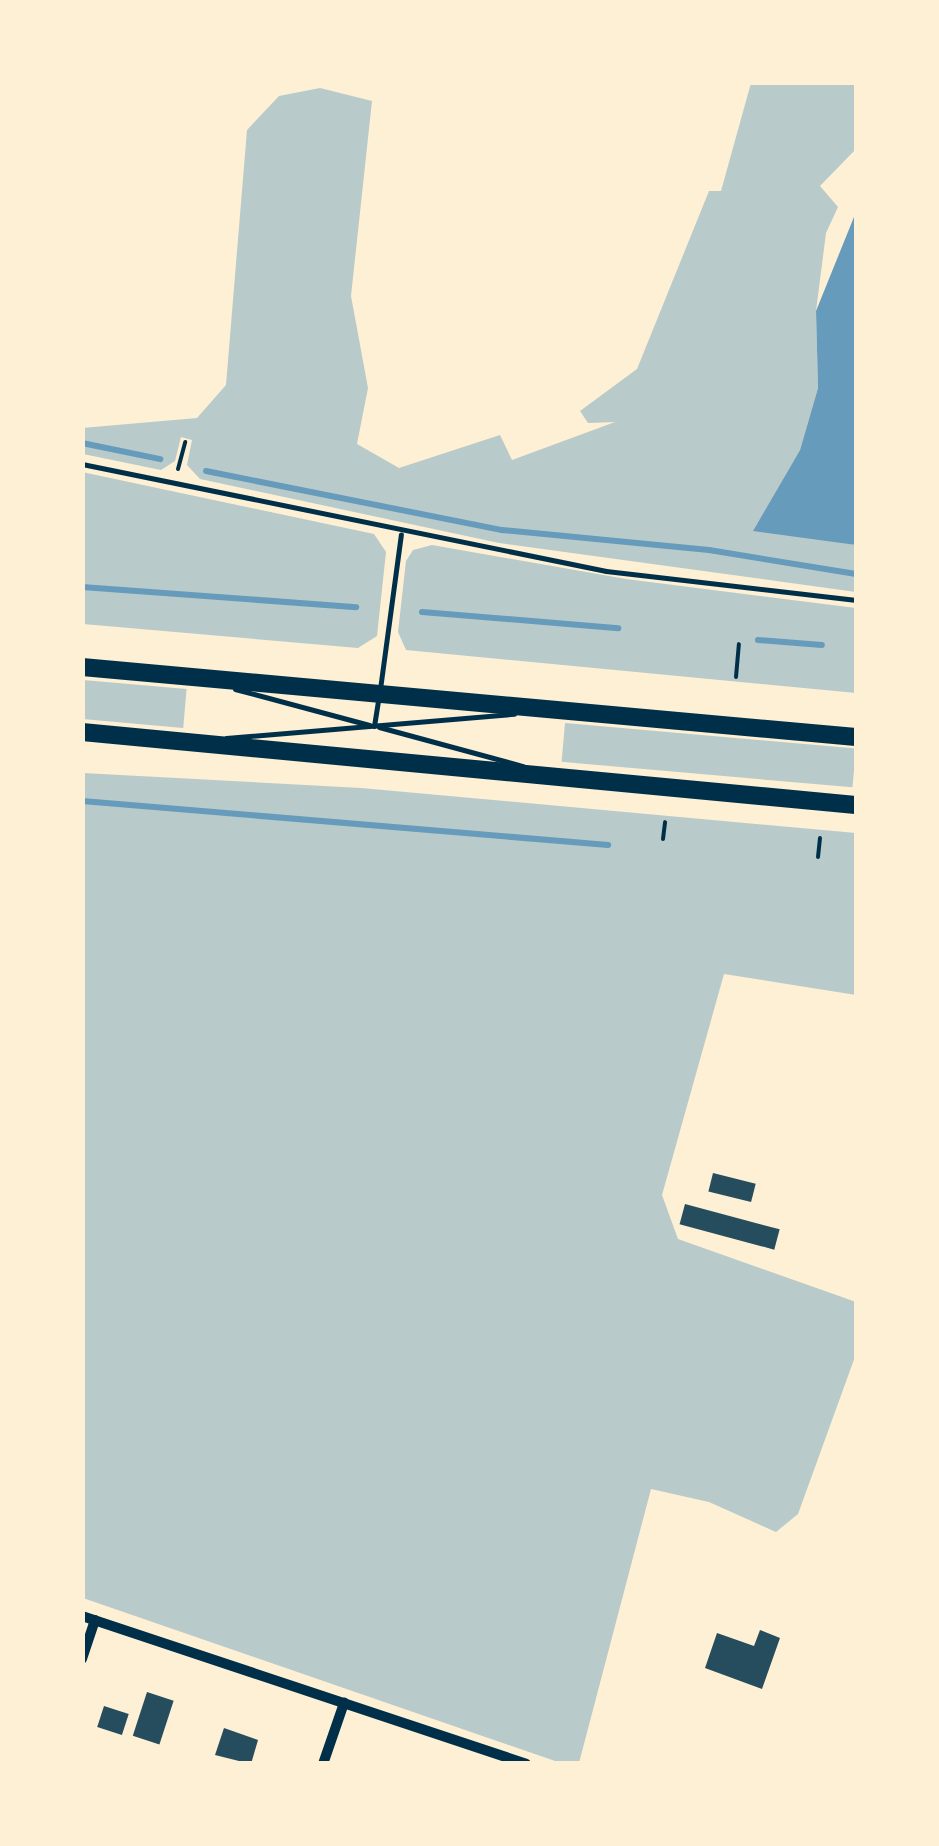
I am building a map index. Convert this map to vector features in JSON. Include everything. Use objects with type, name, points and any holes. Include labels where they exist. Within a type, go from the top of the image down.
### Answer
[{"type":"highway","points":[[82,667],[856,737]]},
{"type":"highway","points":[[82,732],[856,804]]},
{"type":"street","points":[[82,1616],[526,1764]]},
{"type":"street","points":[[82,1659],[95,1620]]},
{"type":"street","points":[[322,1764],[344,1703]]},
{"type":"lane","points":[[82,464],[401,534],[606,571],[856,600]]},
{"type":"lane","points":[[374,726],[401,534]]},
{"type":"lane","points":[[187,676],[560,776]]},
{"type":"lane","points":[[181,741],[567,710]]},
{"type":"path","points":[[174,483],[185,442]]},
{"type":"path","points":[[736,677],[739,644]]},
{"type":"path","points":[[663,839],[665,822]]},
{"type":"path","points":[[818,857],[820,838]]},
{"type":"shaded area","points":[[751,83],[856,83],[856,149],[820,186],[838,207],[826,233],[816,311],[818,388],[800,450],[755,528],[856,545],[856,592],[499,543],[200,479],[187,465],[192,440],[181,437],[175,461],[161,470],[83,454],[82,428],[197,418],[226,385],[247,130],[279,96],[320,88],[372,101],[351,296],[368,388],[357,444],[399,468],[500,435],[512,460],[615,422],[588,423],[580,411],[637,369],[709,191],[721,191]]},
{"type":"shaded area","points":[[82,472],[374,534],[386,552],[377,636],[358,648],[83,624]]},
{"type":"shaded area","points":[[432,545],[626,579],[856,608],[856,693],[406,650],[398,632],[406,561],[413,550]]},
{"type":"shaded area","points":[[83,680],[187,689],[183,728],[82,719]]},
{"type":"shaded area","points":[[565,723],[856,748],[852,787],[562,762]]},
{"type":"shaded area","points":[[83,773],[361,788],[856,833],[856,995],[724,974],[662,1195],[678,1239],[856,1302],[856,1354],[798,1514],[776,1532],[709,1502],[651,1489],[579,1763],[561,1763],[83,1598]]},
{"type":"water","points":[[856,212],[856,545],[753,531],[800,450],[818,388],[816,311]]},
{"type":"building","points":[[713,1173],[756,1184],[751,1202],[708,1191]]},
{"type":"building","points":[[685,1204],[780,1229],[774,1250],[680,1224]]},
{"type":"building","points":[[760,1630],[780,1638],[762,1689],[705,1668],[717,1633],[754,1646]]},
{"type":"building","points":[[147,1692],[174,1701],[159,1744],[133,1736]]},
{"type":"building","points":[[104,1706],[129,1714],[122,1735],[97,1727]]},
{"type":"building","points":[[224,1728],[258,1740],[251,1764],[215,1755]]},
{"type":"waterway","points":[[82,443],[160,459]]},
{"type":"waterway","points":[[206,471],[502,530],[709,550],[856,574]]},
{"type":"waterway","points":[[82,587],[356,607]]},
{"type":"waterway","points":[[422,612],[618,628]]},
{"type":"waterway","points":[[758,640],[822,645]]},
{"type":"waterway","points":[[82,801],[608,845]]}]
